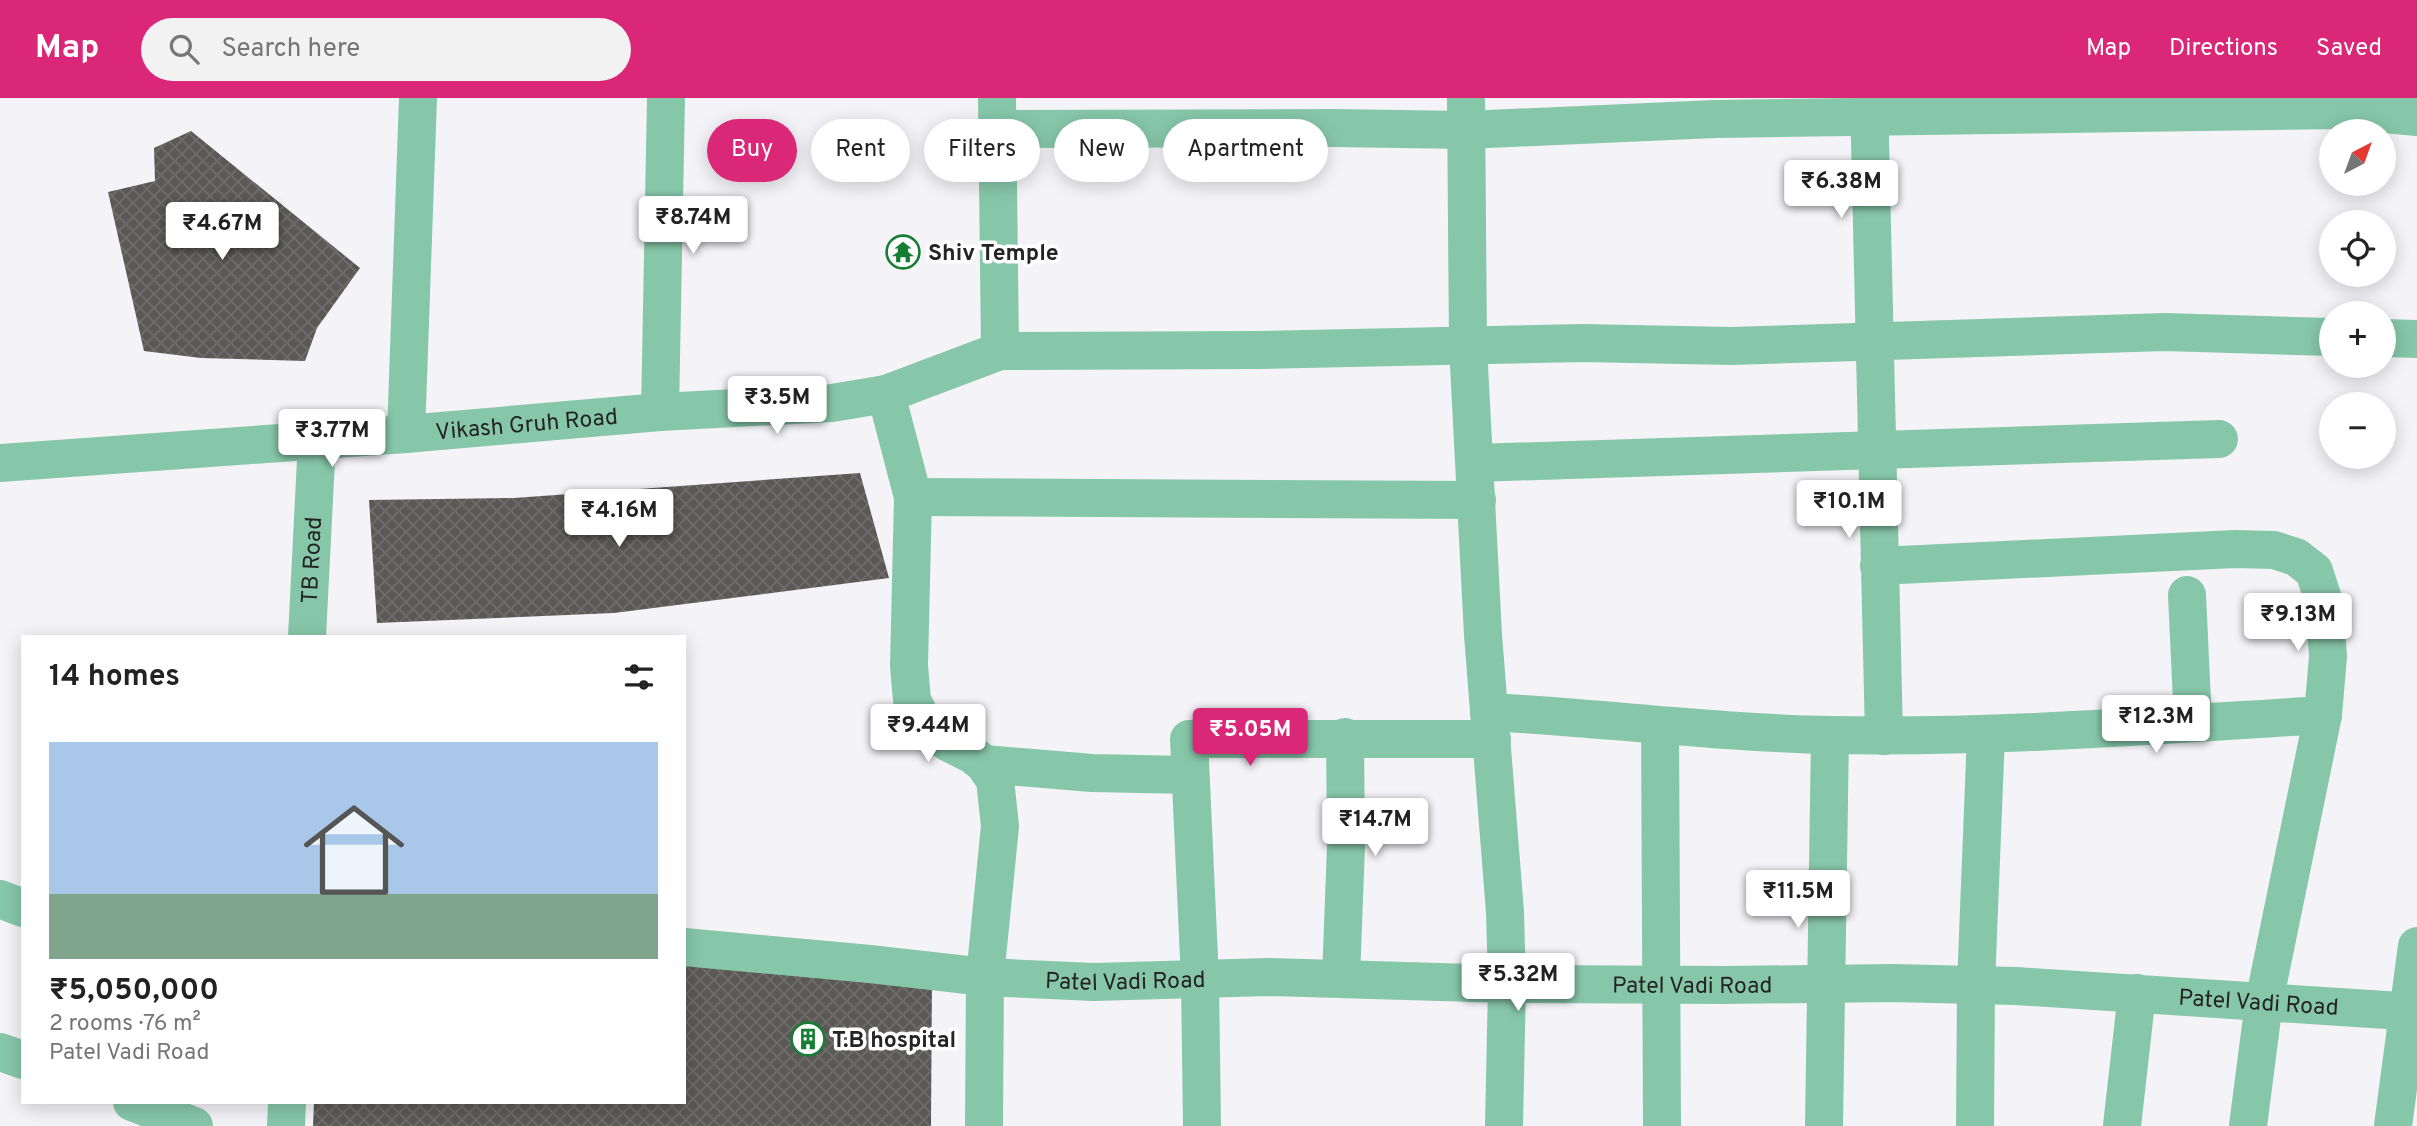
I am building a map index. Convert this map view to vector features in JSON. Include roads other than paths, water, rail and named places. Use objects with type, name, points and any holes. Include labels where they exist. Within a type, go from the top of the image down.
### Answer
[{"type":"street","points":[[406,434],[418,98]]},
{"type":"street","points":[[660,412],[666,98]]},
{"type":"street","points":[[2319,337],[2165,332],[1731,346],[1581,344],[1000,351],[997,114],[1333,128],[1466,114],[1713,109],[2341,110],[2378,106],[2417,117]]},
{"type":"street","points":[[1869,108],[1884,736]]},
{"type":"street","points":[[1466,114],[1468,346],[1505,912],[1507,984],[1504,1126]]},
{"type":"street","points":[[2396,338],[2417,339]]},
{"type":"street","name":"Vikash Gruh Road","points":[[0,463],[406,434],[660,412],[832,403],[886,394],[1000,351]]},
{"type":"street","points":[[886,394],[913,497],[909,666],[912,700],[924,724],[949,743],[973,755],[984,764],[995,780],[1000,826],[985,977],[984,1126]]},
{"type":"street","points":[[1475,463],[2219,439]]},
{"type":"street","name":"TB Road","points":[[307,635],[317,440]]},
{"type":"street","points":[[913,497],[1477,500]]},
{"type":"street","points":[[1879,566],[2235,549],[2274,550],[2296,557],[2314,571],[2324,602],[2328,656],[2323,715],[2264,1002],[2248,1126]]},
{"type":"street","points":[[2187,595],[2193,723]]},
{"type":"street","points":[[1202,1126],[1200,980],[1189,739],[1345,737],[1581,717],[1660,726],[1884,736],[1986,734],[2323,715]]},
{"type":"street","points":[[1660,726],[1662,1126]]},
{"type":"street","points":[[1975,1126],[1976,985],[1986,734]]},
{"type":"street","points":[[1824,1126],[1830,735]]},
{"type":"street","points":[[1341,979],[1346,845],[1345,737]]},
{"type":"street","points":[[984,764],[1092,774],[1190,775]]},
{"type":"street","points":[[0,899],[21,907]]},
{"type":"street","points":[[2393,1126],[2391,1010],[2417,946]]},
{"type":"street","name":"Patel Vadi Road","points":[[686,947],[985,977],[1094,982],[1268,977],[1507,984],[1976,985],[2391,1010]]},
{"type":"street","points":[[2122,1126],[2137,993]]},
{"type":"street","points":[[0,1052],[21,1059]]},
{"type":"street","points":[[137,1104],[194,1126]]},
{"type":"street","points":[[286,1126],[287,1104]]},
{"type":"place","name":"Shiv Temple","points":[[903,252]]},
{"type":"place","name":"T.B hospital","points":[[808,1039]]}]
